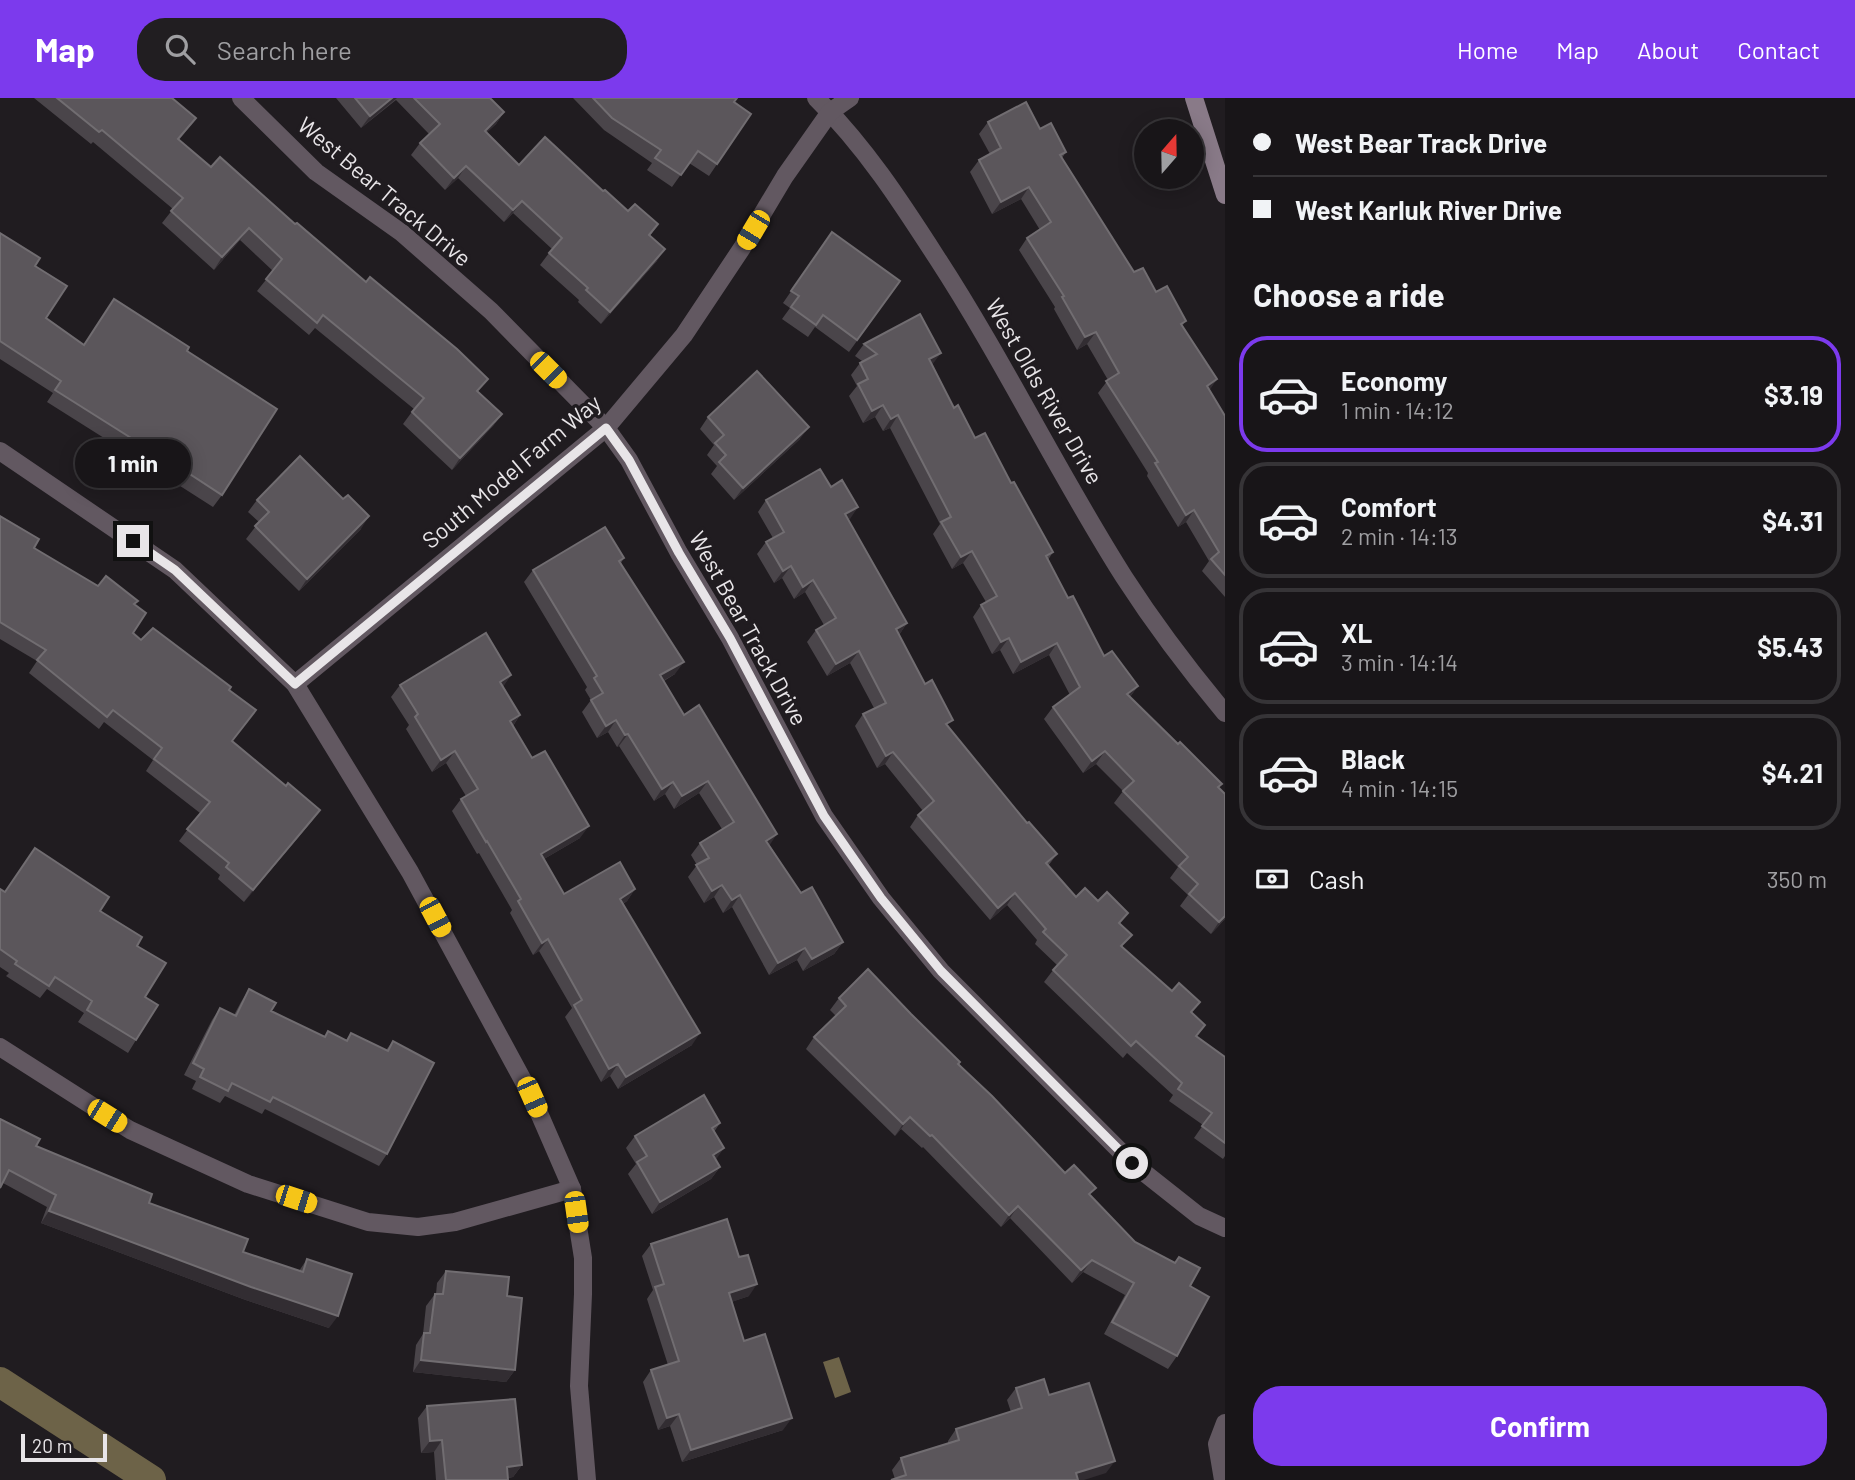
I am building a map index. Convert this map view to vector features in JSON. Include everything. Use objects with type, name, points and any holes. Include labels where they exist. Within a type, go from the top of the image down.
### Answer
[{"type":"street","name":"West Bear Track Drive","points":[[241,98],[316,172],[402,233],[491,311],[606,428],[629,460],[679,553],[730,638],[824,816],[881,898],[941,971],[1132,1163],[1199,1216],[1225,1228]]},
{"type":"street","name":"West Olds River Drive","points":[[816,98],[896,195],[977,319],[1053,457],[1124,577],[1186,667],[1225,713]]},
{"type":"street","name":"South Model Farm Way","points":[[295,684],[606,428],[684,334],[742,248],[785,176],[830,112],[850,98]]},
{"type":"street","points":[[1194,98],[1225,195]]},
{"type":"street","points":[[0,451],[175,570],[295,684],[410,872],[532,1097],[572,1189],[583,1258],[579,1386],[587,1480]]},
{"type":"street","points":[[0,1047],[130,1130],[248,1184],[368,1222],[418,1227],[455,1222],[572,1189]]},
{"type":"street","points":[[1223,1480],[1217,1444],[1225,1423]]},
{"type":"shaded area","points":[[839,1357],[851,1392],[835,1398],[823,1362]]},
{"type":"building","points":[[57,98],[172,98],[196,118],[178,139],[211,167],[220,157],[295,224],[366,282],[370,277],[457,349],[488,379],[477,391],[502,414],[460,458],[412,412],[424,398],[323,315],[317,323],[266,279],[282,259],[249,228],[222,257],[171,211],[183,198],[102,130],[99,132]]},
{"type":"building","points":[[355,98],[392,98],[370,116]]},
{"type":"building","points":[[414,98],[490,98],[504,112],[485,131],[519,165],[545,137],[628,211],[635,204],[658,224],[649,235],[665,249],[610,312],[549,253],[562,238],[522,201],[513,210],[466,166],[454,178],[420,143],[440,124]]},
{"type":"building","points":[[593,98],[737,98],[734,102],[751,114],[717,164],[698,151],[681,175],[655,158],[661,150],[612,118]]},
{"type":"building","points":[[1026,102],[1040,129],[1051,123],[1066,152],[1060,155],[1134,272],[1143,268],[1156,292],[1167,286],[1186,321],[1181,324],[1217,379],[1207,386],[1225,416],[1225,575],[1211,559],[1219,552],[1194,510],[1186,515],[1155,463],[1158,462],[1106,381],[1119,373],[1096,332],[1085,337],[1062,297],[1064,296],[1027,238],[1051,222],[1029,187],[1001,202],[979,160],[1001,148],[988,122]]},
{"type":"building","points":[[832,232],[900,281],[857,340],[823,315],[816,325],[791,307],[799,296],[791,291]]},
{"type":"building","points":[[0,233],[40,258],[35,266],[67,286],[46,318],[84,345],[114,299],[189,347],[187,351],[277,409],[222,495],[185,471],[182,477],[155,459],[158,455],[55,390],[61,381],[0,341]]},
{"type":"building","points":[[920,314],[941,353],[929,359],[954,408],[958,405],[975,438],[985,433],[1011,483],[1014,482],[1053,552],[1046,556],[1068,598],[1073,596],[1104,656],[1112,651],[1138,686],[1127,694],[1222,784],[1218,787],[1225,794],[1225,916],[1219,922],[1189,894],[1198,884],[1179,866],[1188,857],[1123,791],[1134,781],[1105,751],[1092,761],[1053,707],[1080,687],[1057,643],[1021,662],[1009,638],[1001,642],[981,605],[997,596],[972,551],[961,557],[941,522],[951,517],[898,415],[891,419],[883,405],[872,411],[858,384],[868,379],[860,363],[877,354],[864,344]]},
{"type":"building","points":[[757,371],[809,427],[743,488],[719,462],[726,455],[715,443],[724,435],[708,417]]},
{"type":"building","points":[[300,456],[343,499],[348,495],[369,516],[307,579],[255,526],[269,512],[257,500]]},
{"type":"building","points":[[820,469],[831,487],[842,480],[858,507],[845,514],[907,623],[896,629],[925,684],[932,680],[953,720],[946,724],[1027,823],[1029,822],[1057,854],[1046,863],[1076,897],[1085,888],[1098,901],[1107,892],[1128,913],[1119,923],[1132,935],[1121,946],[1172,991],[1179,983],[1200,1002],[1191,1012],[1205,1025],[1196,1036],[1225,1057],[1225,1143],[1202,1126],[1212,1113],[1178,1089],[1182,1083],[1136,1041],[1131,1046],[1053,970],[1067,955],[1043,932],[1046,929],[1015,893],[998,908],[918,815],[934,801],[893,752],[886,756],[863,714],[886,703],[859,651],[836,664],[816,630],[836,618],[813,580],[803,587],[791,566],[783,571],[766,542],[784,532],[766,500]]},
{"type":"building","points":[[0,516],[39,539],[34,548],[98,586],[106,576],[138,601],[134,604],[146,613],[133,633],[141,640],[153,628],[231,687],[229,690],[256,710],[232,741],[320,810],[253,890],[226,867],[229,863],[187,829],[210,802],[154,759],[162,748],[113,710],[107,717],[37,660],[46,650],[0,622]]},
{"type":"building","points":[[605,527],[624,558],[619,561],[684,662],[660,675],[684,715],[699,705],[777,834],[766,841],[801,893],[812,887],[843,942],[812,959],[805,948],[778,963],[740,895],[732,900],[722,885],[712,891],[696,865],[709,858],[700,843],[734,822],[708,781],[682,796],[673,782],[662,789],[628,734],[625,735],[616,720],[606,726],[591,700],[603,693],[594,678],[597,676],[533,570]]},
{"type":"building","points":[[486,633],[511,675],[500,682],[520,715],[510,721],[532,758],[545,751],[589,826],[541,854],[564,894],[620,862],[635,889],[620,899],[700,1033],[626,1077],[618,1064],[609,1069],[574,1005],[582,1000],[548,939],[542,943],[518,901],[521,899],[461,799],[478,789],[455,751],[441,760],[415,717],[418,714],[400,685]]},
{"type":"building","points":[[35,848],[109,897],[100,911],[142,937],[137,946],[166,963],[145,997],[158,1005],[136,1040],[87,1010],[92,1001],[55,977],[49,986],[15,964],[17,961],[0,949],[0,889],[5,892]]},
{"type":"building","points":[[868,969],[1065,1173],[1074,1165],[1096,1188],[1089,1194],[1135,1242],[1175,1263],[1179,1257],[1200,1268],[1190,1286],[1209,1297],[1177,1356],[1112,1322],[1134,1283],[1092,1260],[1081,1270],[1018,1206],[1009,1215],[932,1135],[910,1117],[903,1124],[814,1037],[846,1006],[839,998]]},
{"type":"building","points":[[249,989],[276,1003],[271,1011],[325,1037],[328,1031],[347,1041],[351,1033],[388,1051],[393,1041],[434,1063],[387,1154],[273,1097],[270,1102],[232,1083],[228,1091],[200,1077],[204,1069],[193,1063],[220,1008],[236,1016]]},
{"type":"building","points":[[704,1095],[720,1123],[712,1128],[724,1148],[713,1155],[720,1167],[660,1202],[637,1162],[647,1156],[635,1136]]},
{"type":"building","points":[[0,1119],[40,1139],[36,1146],[152,1194],[149,1203],[248,1239],[243,1252],[303,1272],[307,1259],[352,1274],[338,1316],[251,1287],[49,1211],[56,1195],[9,1170],[0,1188]]},
{"type":"building","points":[[727,1219],[739,1257],[748,1255],[757,1284],[729,1293],[744,1341],[765,1334],[792,1418],[691,1450],[679,1414],[667,1418],[651,1370],[679,1361],[655,1287],[664,1284],[651,1244]]},
{"type":"building","points":[[446,1271],[509,1277],[507,1296],[522,1298],[515,1370],[421,1360],[424,1333],[430,1333],[435,1294],[443,1294]]},
{"type":"building","points":[[1044,1379],[1049,1395],[1089,1383],[1115,1461],[1076,1473],[1078,1480],[891,1480],[906,1475],[901,1458],[959,1440],[956,1429],[1022,1408],[1016,1388]]},
{"type":"building","points":[[515,1399],[522,1465],[507,1467],[508,1480],[446,1480],[442,1440],[430,1441],[427,1406]]},
{"type":"waterway","points":[[0,1382],[151,1480]]},
{"type":"route","points":[[133,541],[175,570],[295,684],[606,428],[629,460],[679,553],[730,638],[824,816],[881,898],[941,971],[1132,1163]]}]
